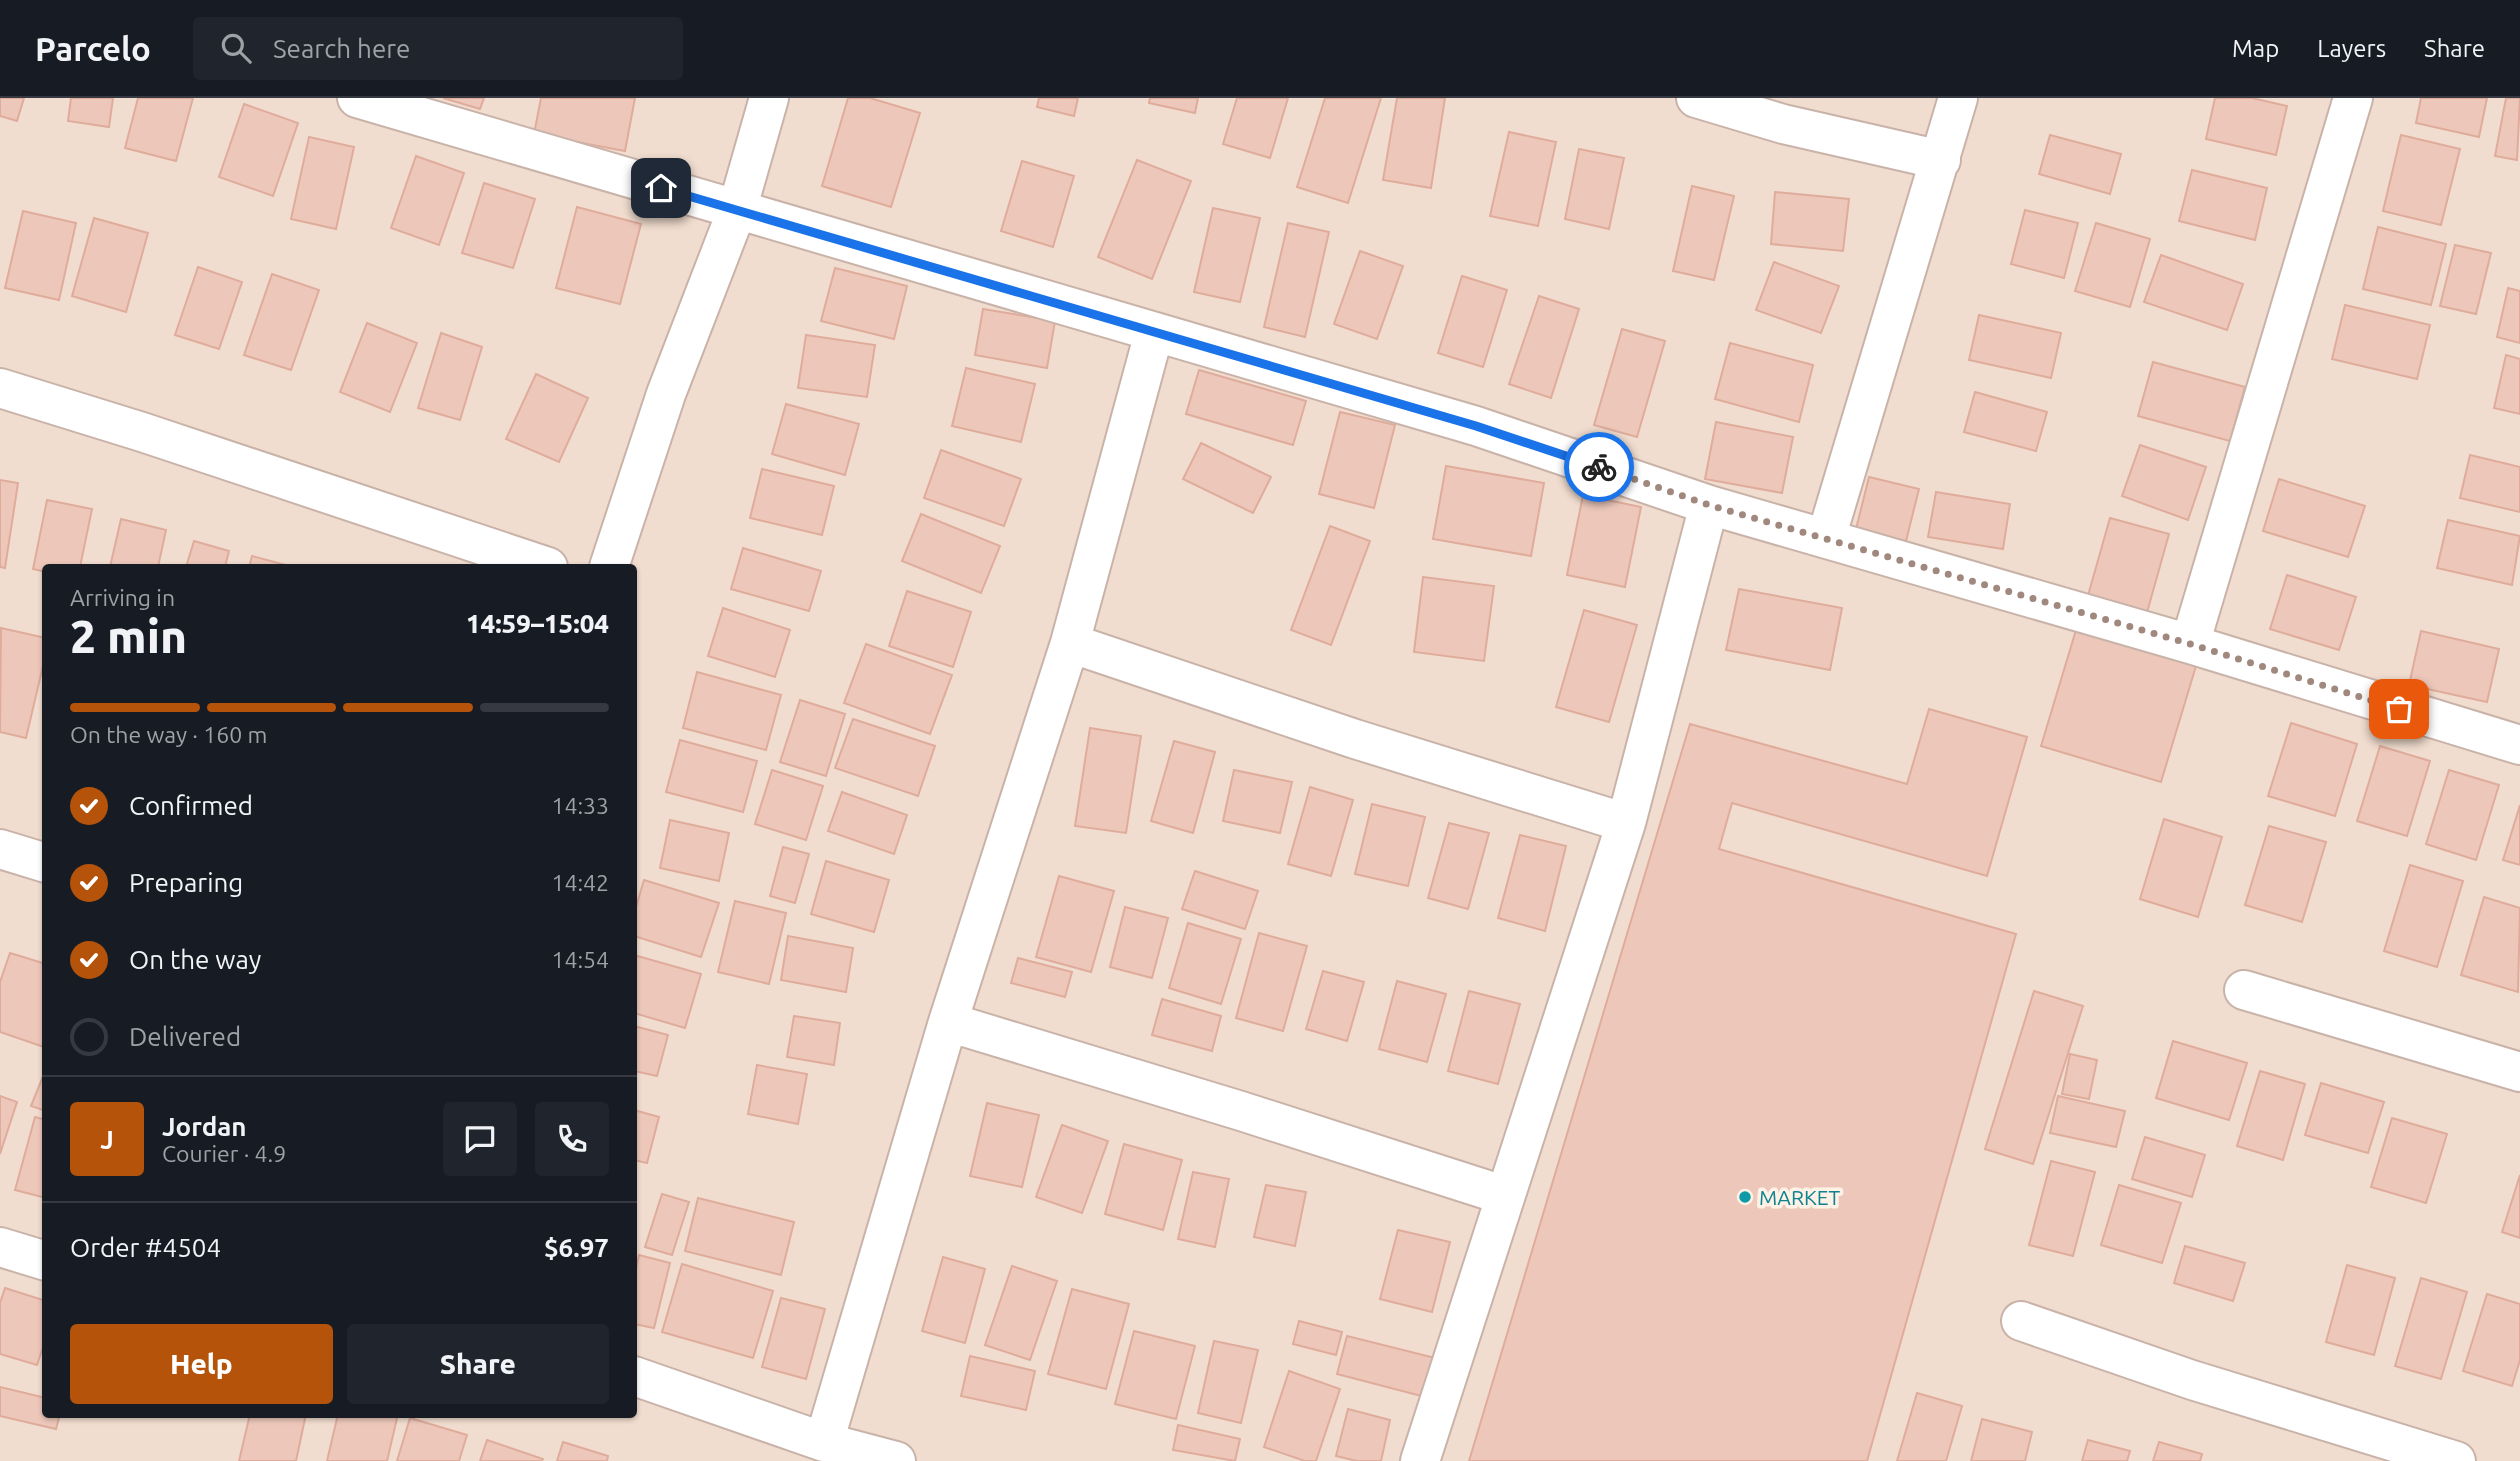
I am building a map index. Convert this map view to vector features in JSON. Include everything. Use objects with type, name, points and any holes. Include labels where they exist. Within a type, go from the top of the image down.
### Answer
[{"type":"street","points":[[357,98],[1476,426],[1709,505],[2190,644],[2520,745]]},
{"type":"street","points":[[610,564],[666,394],[737,210],[769,98]]},
{"type":"street","points":[[1696,98],[1783,124],[1941,160]]},
{"type":"street","points":[[1826,538],[1958,98]]},
{"type":"street","points":[[2190,644],[2353,98]]},
{"type":"street","points":[[824,1442],[948,1022],[1070,643],[1154,333]]},
{"type":"street","points":[[0,388],[142,432],[539,564]]},
{"type":"street","points":[[1420,1461],[1503,1195],[1626,823],[1709,505]]},
{"type":"street","points":[[1070,643],[1354,739],[1626,823]]},
{"type":"street","points":[[0,849],[42,862]]},
{"type":"street","points":[[2244,990],[2520,1072]]},
{"type":"street","points":[[948,1022],[1241,1111],[1503,1195]]},
{"type":"street","points":[[0,1247],[42,1260]]},
{"type":"street","points":[[2021,1321],[2192,1380],[2456,1461]]},
{"type":"street","points":[[637,1377],[824,1442],[896,1461]]},
{"type":"shaded area","points":[[0,98],[2520,98],[2520,1461],[0,1461]]},
{"type":"building","points":[[0,98],[24,98],[17,121],[0,116]]},
{"type":"building","points":[[71,98],[113,98],[109,127],[68,121]]},
{"type":"building","points":[[138,98],[193,98],[176,161],[125,148]]},
{"type":"building","points":[[443,98],[484,98],[480,109]]},
{"type":"building","points":[[541,98],[635,98],[625,151],[534,134]]},
{"type":"building","points":[[848,98],[870,98],[920,113],[891,207],[822,186]]},
{"type":"building","points":[[1039,98],[1078,98],[1074,116],[1037,107]]},
{"type":"building","points":[[1150,98],[1198,98],[1195,113],[1149,103]]},
{"type":"building","points":[[1237,98],[1288,98],[1270,158],[1223,144]]},
{"type":"building","points":[[1325,98],[1381,98],[1348,203],[1297,187]]},
{"type":"building","points":[[1397,98],[1445,98],[1431,188],[1383,180]]},
{"type":"building","points":[[2215,98],[2252,98],[2287,106],[2276,155],[2206,139]]},
{"type":"building","points":[[2421,98],[2487,98],[2479,137],[2416,123]]},
{"type":"building","points":[[2506,98],[2520,98],[2517,160],[2495,156]]},
{"type":"building","points":[[244,104],[298,123],[273,196],[219,177]]},
{"type":"building","points":[[1509,132],[1556,142],[1538,226],[1490,216]]},
{"type":"building","points":[[2050,135],[2121,154],[2110,194],[2039,174]]},
{"type":"building","points":[[2401,135],[2460,149],[2441,225],[2383,211]]},
{"type":"building","points":[[309,137],[354,147],[336,229],[291,219]]},
{"type":"building","points":[[1579,149],[1624,158],[1609,229],[1565,219]]},
{"type":"building","points":[[416,156],[464,173],[439,245],[391,228]]},
{"type":"building","points":[[1137,160],[1191,181],[1152,279],[1098,257]]},
{"type":"building","points":[[1022,161],[1074,176],[1053,247],[1001,231]]},
{"type":"building","points":[[2192,170],[2267,188],[2255,240],[2179,221]]},
{"type":"building","points":[[484,183],[535,199],[513,268],[462,253]]},
{"type":"building","points":[[1692,186],[1734,196],[1714,280],[1673,271]]},
{"type":"building","points":[[1775,192],[1849,199],[1843,251],[1771,244]]},
{"type":"building","points":[[577,207],[641,224],[620,304],[556,288]]},
{"type":"building","points":[[1213,208],[1260,218],[1240,302],[1194,292]]},
{"type":"building","points":[[2025,210],[2078,223],[2064,278],[2011,264]]},
{"type":"building","points":[[23,211],[76,223],[59,300],[5,288]]},
{"type":"building","points":[[94,218],[148,233],[126,312],[72,296]]},
{"type":"building","points":[[1288,223],[1329,232],[1305,337],[1264,327]]},
{"type":"building","points":[[2096,223],[2150,239],[2130,307],[2075,291]]},
{"type":"building","points":[[2378,227],[2446,244],[2431,305],[2363,289]]},
{"type":"building","points":[[2455,245],[2491,253],[2476,314],[2440,306]]},
{"type":"building","points":[[1360,251],[1403,266],[1377,339],[1334,324]]},
{"type":"building","points":[[2161,255],[2243,284],[2227,330],[2144,302]]},
{"type":"building","points":[[1774,262],[1839,286],[1821,333],[1756,310]]},
{"type":"building","points":[[198,267],[242,282],[219,349],[175,335]]},
{"type":"building","points":[[835,268],[907,286],[894,339],[821,321]]},
{"type":"building","points":[[272,274],[319,290],[291,370],[244,355]]},
{"type":"building","points":[[1462,276],[1507,290],[1483,367],[1438,353]]},
{"type":"building","points":[[2508,288],[2520,291],[2520,343],[2497,337]]},
{"type":"building","points":[[1539,296],[1579,309],[1551,398],[1509,384]]},
{"type":"building","points":[[2345,305],[2430,325],[2417,379],[2332,359]]},
{"type":"building","points":[[983,309],[1055,321],[1047,368],[975,355]]},
{"type":"building","points":[[1979,315],[2061,333],[2051,378],[1969,360]]},
{"type":"building","points":[[367,323],[417,343],[390,412],[340,392]]},
{"type":"building","points":[[1622,329],[1665,341],[1637,437],[1594,425]]},
{"type":"building","points":[[441,333],[482,347],[460,420],[418,408]]},
{"type":"building","points":[[806,335],[875,345],[867,397],[798,388]]},
{"type":"building","points":[[1730,343],[1813,365],[1799,422],[1715,399]]},
{"type":"building","points":[[2506,355],[2520,359],[2520,414],[2494,408]]},
{"type":"building","points":[[2153,362],[2245,387],[2230,441],[2138,416]]},
{"type":"building","points":[[966,368],[1035,384],[1021,442],[952,426]]},
{"type":"building","points":[[1199,370],[1306,401],[1293,445],[1186,414]]},
{"type":"building","points":[[536,374],[588,398],[559,462],[506,439]]},
{"type":"building","points":[[1975,392],[2047,412],[2036,451],[1964,432]]},
{"type":"building","points":[[786,404],[859,424],[845,475],[772,454]]},
{"type":"building","points":[[1340,412],[1395,425],[1374,508],[1319,494]]},
{"type":"building","points":[[1716,422],[1793,437],[1782,493],[1705,479]]},
{"type":"building","points":[[1201,443],[1271,477],[1253,513],[1183,479]]},
{"type":"building","points":[[2140,445],[2206,467],[2188,520],[2122,496]]},
{"type":"building","points":[[941,450],[1021,479],[1004,526],[924,498]]},
{"type":"building","points":[[2470,455],[2520,467],[2520,512],[2460,498]]},
{"type":"building","points":[[1446,466],[1544,483],[1531,556],[1433,539]]},
{"type":"building","points":[[762,469],[834,486],[822,535],[750,518]]},
{"type":"building","points":[[1869,477],[1919,489],[1906,541],[1856,529]]},
{"type":"building","points":[[2279,479],[2365,506],[2348,557],[2263,531]]},
{"type":"building","points":[[0,480],[18,483],[5,568],[0,567]]},
{"type":"building","points":[[1936,492],[2010,504],[2003,549],[1928,537]]},
{"type":"building","points":[[1583,495],[1641,507],[1625,587],[1567,575]]},
{"type":"building","points":[[47,500],[92,509],[81,564],[42,564],[42,571],[33,569]]},
{"type":"building","points":[[921,514],[1000,546],[981,593],[902,561]]},
{"type":"building","points":[[2110,518],[2169,534],[2146,616],[2087,599]]},
{"type":"building","points":[[121,519],[166,530],[159,564],[111,564]]},
{"type":"building","points":[[2448,520],[2520,536],[2512,585],[2437,568]]},
{"type":"building","points":[[1330,526],[1370,541],[1331,645],[1291,630]]},
{"type":"building","points":[[194,541],[229,551],[226,564],[187,564]]},
{"type":"building","points":[[743,548],[821,571],[809,611],[731,589]]},
{"type":"building","points":[[252,556],[282,564],[250,564]]},
{"type":"building","points":[[2287,575],[2356,597],[2339,650],[2270,629]]},
{"type":"building","points":[[1423,577],[1494,586],[1484,661],[1414,652]]},
{"type":"building","points":[[1739,589],[1842,608],[1830,670],[1726,650]]},
{"type":"building","points":[[907,591],[971,612],[953,667],[889,646]]},
{"type":"building","points":[[723,608],[790,630],[775,677],[708,656]]},
{"type":"building","points":[[1584,610],[1637,625],[1609,722],[1556,707]]},
{"type":"building","points":[[2079,620],[2199,656],[2161,782],[2041,746]]},
{"type":"building","points":[[1,628],[42,637],[42,670],[26,738],[0,732]]},
{"type":"building","points":[[2421,631],[2499,649],[2487,702],[2409,685]]},
{"type":"building","points":[[866,644],[952,675],[930,734],[844,703]]},
{"type":"building","points":[[697,672],[781,695],[766,750],[683,728]]},
{"type":"building","points":[[800,700],[845,714],[826,776],[780,762]]},
{"type":"building","name":"MARKET","points":[[1929,709],[2027,737],[1987,876],[1732,803],[1719,849],[2016,934],[1867,1461],[1469,1461],[1690,724],[1907,784]]},
{"type":"building","points":[[853,719],[935,746],[918,796],[835,768]]},
{"type":"building","points":[[2291,723],[2357,744],[2335,816],[2268,796]]},
{"type":"building","points":[[1090,728],[1141,736],[1126,833],[1075,826]]},
{"type":"building","points":[[680,740],[757,761],[743,812],[666,792]]},
{"type":"building","points":[[1174,741],[1215,752],[1193,833],[1151,821]]},
{"type":"building","points":[[2380,746],[2430,761],[2407,836],[2357,821]]},
{"type":"building","points":[[772,770],[823,786],[806,840],[755,824]]},
{"type":"building","points":[[1234,770],[1292,782],[1280,833],[1223,821]]},
{"type":"building","points":[[2449,770],[2499,785],[2476,860],[2426,844]]},
{"type":"building","points":[[1310,787],[1353,800],[1331,876],[1288,864]]},
{"type":"building","points":[[842,792],[907,815],[894,854],[828,831]]},
{"type":"building","points":[[1372,804],[1425,817],[1408,886],[1355,874]]},
{"type":"building","points":[[2520,805],[2520,865],[2503,860]]},
{"type":"building","points":[[2164,819],[2222,837],[2198,917],[2140,899]]},
{"type":"building","points":[[670,820],[729,833],[719,881],[660,868]]},
{"type":"building","points":[[1449,823],[1489,833],[1468,909],[1428,898]]},
{"type":"building","points":[[2269,826],[2326,842],[2302,922],[2245,905]]},
{"type":"building","points":[[1520,835],[1566,846],[1545,931],[1498,918]]},
{"type":"building","points":[[783,847],[809,854],[795,903],[770,896]]},
{"type":"building","points":[[826,861],[889,880],[874,932],[811,914]]},
{"type":"building","points":[[2410,865],[2463,881],[2437,967],[2384,951]]},
{"type":"building","points":[[1195,871],[1258,891],[1245,929],[1182,909]]},
{"type":"building","points":[[1059,876],[1114,891],[1091,972],[1036,957]]},
{"type":"building","points":[[644,880],[719,903],[701,957],[637,937],[637,904]]},
{"type":"building","points":[[2484,897],[2520,908],[2518,992],[2461,975]]},
{"type":"building","points":[[735,901],[786,913],[769,984],[718,972]]},
{"type":"building","points":[[1125,907],[1168,918],[1152,978],[1110,967]]},
{"type":"building","points":[[1188,923],[1241,939],[1221,1004],[1169,988]]},
{"type":"building","points":[[1259,933],[1307,946],[1283,1031],[1236,1018]]},
{"type":"building","points":[[788,936],[853,948],[846,992],[781,980]]},
{"type":"building","points":[[10,953],[42,963],[42,1046],[0,1032],[0,982]]},
{"type":"building","points":[[637,956],[701,974],[685,1028],[637,1014]]},
{"type":"building","points":[[1018,958],[1072,972],[1065,997],[1011,983]]},
{"type":"building","points":[[1323,971],[1364,982],[1347,1041],[1306,1029]]},
{"type":"building","points":[[1397,981],[1446,994],[1427,1062],[1379,1049]]},
{"type":"building","points":[[1469,991],[1520,1004],[1498,1084],[1448,1071]]},
{"type":"building","points":[[2034,991],[2083,1006],[2033,1164],[1985,1149]]},
{"type":"building","points":[[1162,999],[1221,1016],[1212,1051],[1152,1035]]},
{"type":"building","points":[[794,1016],[840,1023],[834,1065],[787,1057]]},
{"type":"building","points":[[637,1027],[668,1035],[657,1076],[637,1072]]},
{"type":"building","points":[[2173,1041],[2247,1063],[2229,1120],[2156,1098]]},
{"type":"building","points":[[2070,1054],[2097,1060],[2089,1099],[2062,1094]]},
{"type":"building","points":[[757,1065],[807,1074],[798,1124],[748,1114]]},
{"type":"building","points":[[2260,1071],[2305,1084],[2283,1160],[2237,1146]]},
{"type":"building","points":[[42,1079],[42,1110],[31,1106]]},
{"type":"building","points":[[2321,1083],[2384,1102],[2368,1153],[2305,1135]]},
{"type":"building","points":[[0,1096],[17,1102],[0,1154]]},
{"type":"building","points":[[2058,1096],[2125,1111],[2116,1147],[2050,1133]]},
{"type":"building","points":[[987,1103],[1039,1115],[1022,1187],[970,1176]]},
{"type":"building","points":[[637,1111],[659,1117],[647,1163],[637,1161]]},
{"type":"building","points":[[35,1117],[42,1119],[42,1197],[15,1190]]},
{"type":"building","points":[[2392,1118],[2447,1134],[2426,1203],[2371,1187]]},
{"type":"building","points":[[1062,1125],[1108,1141],[1082,1213],[1036,1197]]},
{"type":"building","points":[[2145,1137],[2205,1155],[2192,1197],[2132,1179]]},
{"type":"building","points":[[1124,1144],[1182,1160],[1163,1230],[1105,1214]]},
{"type":"building","points":[[2051,1161],[2095,1172],[2073,1256],[2029,1245]]},
{"type":"building","points":[[1193,1172],[1229,1179],[1215,1247],[1178,1239]]},
{"type":"building","points":[[2520,1175],[2520,1238],[2502,1232]]},
{"type":"building","points":[[1266,1185],[1306,1192],[1295,1246],[1254,1237]]},
{"type":"building","points":[[2119,1185],[2181,1203],[2162,1263],[2101,1245]]},
{"type":"building","points":[[662,1194],[689,1202],[672,1255],[645,1247]]},
{"type":"building","points":[[698,1198],[794,1222],[781,1275],[685,1251]]},
{"type":"building","points":[[1398,1230],[1450,1242],[1432,1312],[1380,1299]]},
{"type":"building","points":[[2185,1246],[2245,1263],[2233,1301],[2174,1283]]},
{"type":"building","points":[[639,1255],[670,1263],[654,1328],[637,1325]]},
{"type":"building","points":[[943,1257],[985,1269],[965,1343],[922,1331]]},
{"type":"building","points":[[682,1264],[773,1291],[753,1358],[662,1332]]},
{"type":"building","points":[[2347,1265],[2395,1278],[2374,1355],[2326,1342]]},
{"type":"building","points":[[1012,1266],[1057,1281],[1030,1360],[985,1345]]},
{"type":"building","points":[[2421,1278],[2467,1292],[2441,1379],[2395,1366]]},
{"type":"building","points":[[5,1288],[42,1300],[42,1350],[37,1365],[0,1354],[0,1303]]},
{"type":"building","points":[[1072,1289],[1129,1304],[1106,1389],[1048,1374]]},
{"type":"building","points":[[2487,1294],[2520,1304],[2520,1360],[2512,1386],[2463,1371]]},
{"type":"building","points":[[781,1298],[825,1309],[806,1379],[762,1367]]},
{"type":"building","points":[[1299,1321],[1342,1332],[1336,1355],[1293,1344]]},
{"type":"building","points":[[1134,1331],[1195,1346],[1176,1419],[1115,1404]]},
{"type":"building","points":[[1347,1336],[1443,1360],[1433,1399],[1337,1374]]},
{"type":"building","points":[[1214,1341],[1258,1350],[1241,1423],[1198,1413]]},
{"type":"building","points":[[970,1356],[1035,1371],[1026,1410],[961,1396]]},
{"type":"building","points":[[1289,1371],[1340,1389],[1316,1461],[1305,1461],[1264,1447]]},
{"type":"building","points":[[0,1387],[42,1397],[42,1418],[59,1418],[56,1429],[0,1416]]},
{"type":"building","points":[[1917,1393],[1962,1406],[1946,1461],[1897,1461]]},
{"type":"building","points":[[1348,1409],[1390,1420],[1381,1461],[1357,1461],[1336,1456]]},
{"type":"building","points":[[249,1418],[305,1418],[296,1461],[239,1461]]},
{"type":"building","points":[[337,1418],[397,1418],[387,1461],[327,1461]]},
{"type":"building","points":[[410,1418],[467,1435],[459,1461],[397,1461]]},
{"type":"building","points":[[1982,1419],[2032,1432],[2025,1461],[1971,1461]]},
{"type":"building","points":[[1178,1425],[1240,1439],[1235,1461],[1173,1450]]},
{"type":"building","points":[[487,1440],[543,1459],[480,1461]]},
{"type":"building","points":[[2088,1440],[2130,1451],[2127,1461],[2082,1461]]},
{"type":"building","points":[[563,1442],[608,1456],[607,1461],[557,1461]]},
{"type":"building","points":[[2159,1442],[2202,1454],[2200,1461],[2153,1461]]},
{"type":"way so far","points":[[1599,467],[1709,505],[2190,644],[2399,709]]},
{"type":"place","name":"MARKET","points":[[1745,1197]]},
{"type":"route","points":[[661,188],[1476,426],[1599,467]]}]
